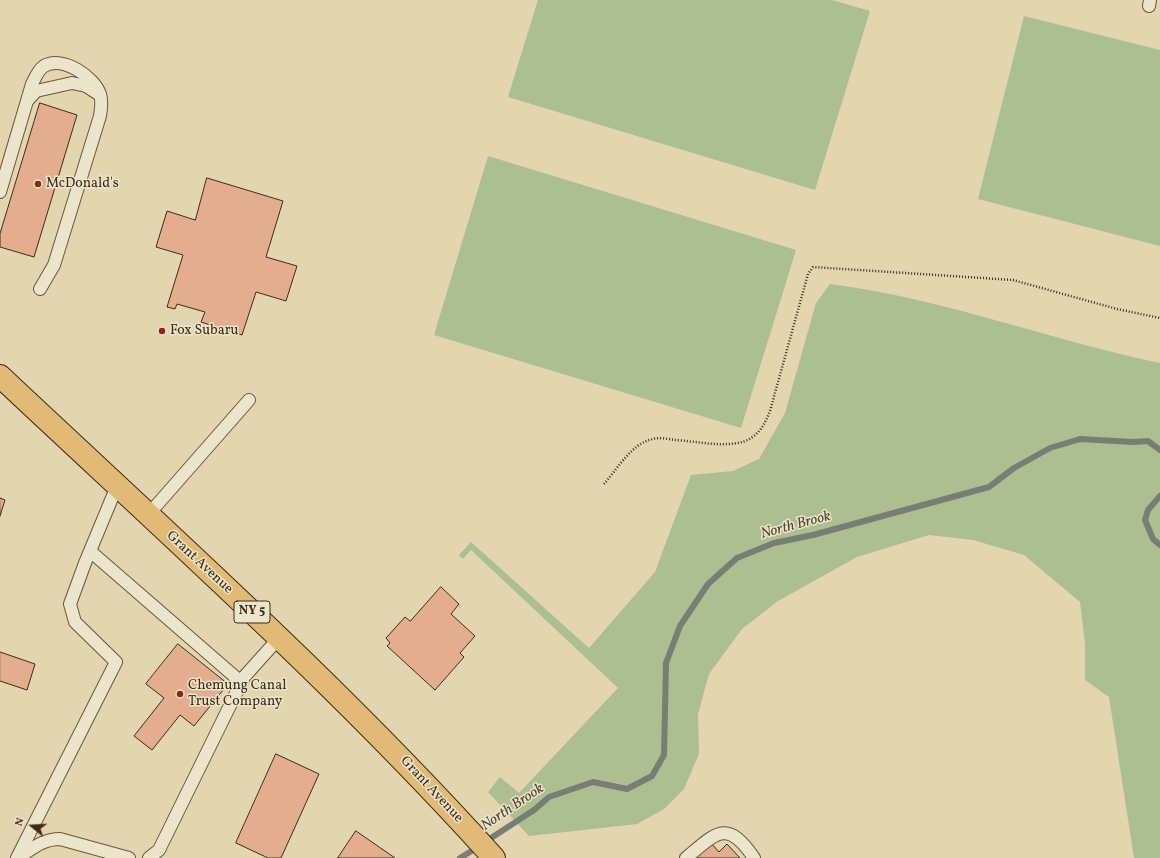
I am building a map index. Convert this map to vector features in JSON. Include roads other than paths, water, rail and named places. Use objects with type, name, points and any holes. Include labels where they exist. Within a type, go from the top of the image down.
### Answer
[{"type":"highway","name":"Grant Avenue","points":[[0,376],[279,638],[380,736],[435,792],[494,858]]},
{"type":"lane","points":[[0,192],[26,103],[37,74],[45,66],[57,63],[78,69],[92,80],[101,95],[100,116],[54,265],[40,289]]},
{"type":"lane","points":[[26,103],[36,91],[72,83],[86,86],[101,95]]},
{"type":"lane","points":[[148,515],[249,400]]},
{"type":"lane","points":[[17,858],[116,662],[75,622],[70,604],[117,486]]},
{"type":"lane","points":[[90,551],[241,682]]},
{"type":"lane","points":[[149,858],[159,850],[241,682],[279,638]]},
{"type":"lane","points":[[686,858],[716,834],[725,832],[734,836],[754,858]]},
{"type":"lane","points":[[17,858],[43,841],[52,839],[128,858]]},
{"type":"waterway","name":"North Brook","points":[[485,842],[534,810],[549,797],[593,782],[627,789],[652,776],[664,755],[666,663],[680,626],[708,584],[737,558],[774,543],[813,535],[989,487],[1014,468],[1050,448],[1080,439],[1133,442],[1148,441],[1160,450]]},
{"type":"waterway","name":"North Brook","points":[[1160,496],[1148,510],[1145,520],[1153,539],[1160,545]]},
{"type":"waterway","name":"North Brook","points":[[460,858],[478,847]]},
{"type":"place","name":"McDonald's","points":[[38,184]]},
{"type":"place","name":"Fox Subaru","points":[[162,331]]},
{"type":"place","name":"Chemung Canal Trust Company","points":[[180,694]]}]
